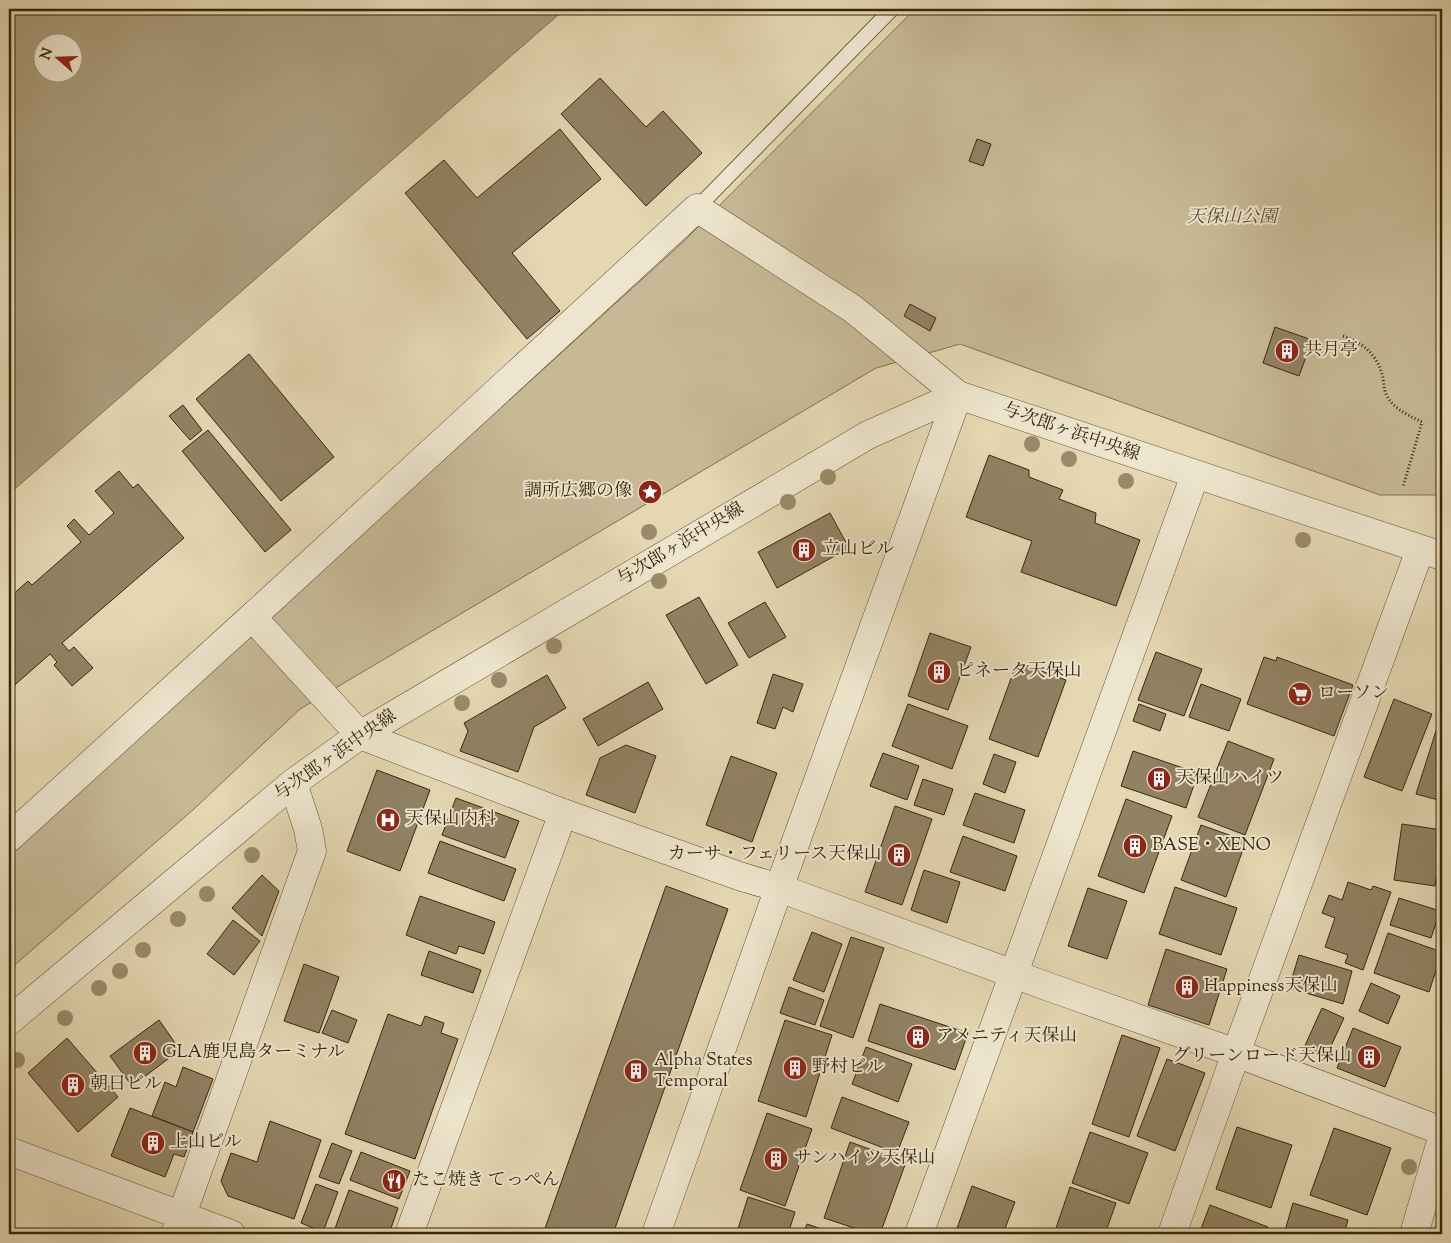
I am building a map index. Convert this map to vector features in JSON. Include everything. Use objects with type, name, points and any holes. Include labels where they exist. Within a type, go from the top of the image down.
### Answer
[{"type":"street","points":[[9,838],[697,208],[853,309],[958,395],[656,1234]]},
{"type":"street","name":"与次郎ヶ浜中央線","points":[[9,1021],[293,783],[360,735],[868,435],[958,395],[1431,553]]},
{"type":"street","points":[[919,1234],[1195,475]]},
{"type":"street","points":[[1172,1234],[1236,1053],[1431,553]]},
{"type":"street","points":[[252,617],[360,735],[563,813],[739,876],[779,888],[1236,1053],[1442,1131]]},
{"type":"street","points":[[178,1225],[312,851],[308,829],[293,783]]},
{"type":"street","points":[[409,1234],[563,813]]},
{"type":"street","points":[[1414,1234],[1442,1138]]},
{"type":"street","points":[[9,1151],[178,1225],[231,1234]]},
{"type":"lane","points":[[697,208],[892,9]]},
{"type":"path","points":[[1342,336],[1357,341],[1368,350],[1375,358],[1381,370],[1386,393],[1393,403],[1401,412],[1422,422],[1403,487]]},
{"type":"green space","name":"天保山公園","points":[[915,9],[1442,9],[1442,495],[1380,495],[960,344],[876,368],[300,709],[194,809],[9,970],[9,856],[684,241]]},
{"type":"shaded area","points":[[9,9],[565,9],[9,494]]},
{"type":"building","points":[[600,78],[646,127],[663,111],[702,153],[646,206],[561,114]]},
{"type":"building","points":[[560,129],[601,179],[512,253],[560,311],[527,339],[405,193],[444,160],[477,198]]},
{"type":"building","points":[[977,139],[991,144],[983,166],[969,161]]},
{"type":"building","points":[[910,304],[936,318],[930,331],[904,316]]},
{"type":"building","name":"共月亭","points":[[1275,327],[1312,340],[1299,376],[1263,363]]},
{"type":"building","points":[[249,354],[334,457],[281,501],[196,399]]},
{"type":"building","points":[[183,405],[202,430],[190,440],[169,416]]},
{"type":"building","points":[[208,430],[291,530],[265,552],[182,451]]},
{"type":"building","points":[[989,455],[1029,470],[1029,477],[1063,490],[1059,499],[1096,513],[1095,523],[1140,540],[1116,606],[1021,572],[1032,541],[966,517]]},
{"type":"building","points":[[119,471],[133,488],[138,484],[184,538],[62,643],[69,651],[74,647],[93,668],[72,686],[54,665],[57,662],[50,654],[9,690],[9,598],[28,581],[32,585],[81,542],[67,526],[74,519],[89,535],[114,513],[95,491]]},
{"type":"building","name":"立山ビル","points":[[830,513],[849,548],[777,588],[758,552]]},
{"type":"building","points":[[699,597],[738,665],[706,684],[666,615]]},
{"type":"building","points":[[765,602],[786,637],[749,658],[728,623]]},
{"type":"building","name":"ピネータ天保山","points":[[930,633],[971,647],[948,710],[908,696]]},
{"type":"building","points":[[1156,652],[1202,669],[1184,716],[1138,700]]},
{"type":"building","name":"ローソン","points":[[1264,657],[1276,661],[1277,657],[1353,685],[1334,736],[1247,704]]},
{"type":"building","points":[[1017,662],[1066,680],[1038,757],[989,739]]},
{"type":"building","points":[[773,674],[803,684],[793,712],[783,707],[775,729],[757,723]]},
{"type":"building","points":[[547,675],[566,708],[534,727],[518,772],[460,751],[468,731],[464,723]]},
{"type":"building","points":[[648,682],[663,709],[598,746],[583,719]]},
{"type":"building","points":[[1201,684],[1241,699],[1229,731],[1189,717]]},
{"type":"building","points":[[1394,699],[1432,714],[1402,791],[1364,777]]},
{"type":"building","points":[[908,704],[968,726],[952,769],[892,746]]},
{"type":"building","points":[[1139,704],[1166,714],[1160,731],[1133,721]]},
{"type":"building","points":[[1442,716],[1442,801],[1416,794]]},
{"type":"building","points":[[1228,741],[1274,759],[1245,835],[1198,817]]},
{"type":"building","points":[[626,745],[656,756],[635,813],[586,795],[600,758]]},
{"type":"building","name":"天保山ハイツ","points":[[1133,751],[1198,773],[1186,808],[1121,786]]},
{"type":"building","points":[[883,753],[919,766],[907,800],[870,786]]},
{"type":"building","points":[[994,754],[1016,762],[1005,793],[983,784]]},
{"type":"building","points":[[731,756],[777,773],[752,842],[706,825]]},
{"type":"building","name":"天保山内科","points":[[377,770],[430,790],[400,871],[347,851]]},
{"type":"building","points":[[923,779],[953,789],[944,815],[914,805]]},
{"type":"building","points":[[975,793],[1025,810],[1014,843],[963,825]]},
{"type":"building","points":[[456,798],[519,821],[505,858],[442,835]]},
{"type":"building","name":"BASE・XENO","points":[[1126,799],[1172,816],[1144,893],[1098,876]]},
{"type":"building","name":"カーサ・フェリース天保山","points":[[895,806],[932,819],[902,905],[865,892]]},
{"type":"building","points":[[1402,824],[1442,830],[1435,886],[1394,880]]},
{"type":"building","points":[[1201,825],[1246,841],[1226,897],[1181,880]]},
{"type":"building","points":[[963,836],[1017,856],[1005,891],[950,872]]},
{"type":"building","points":[[440,841],[516,869],[504,901],[428,873]]},
{"type":"building","points":[[924,870],[960,882],[947,923],[911,910]]},
{"type":"building","points":[[262,875],[279,891],[262,936],[232,908]]},
{"type":"building","points":[[1348,882],[1371,890],[1373,886],[1391,892],[1363,970],[1345,963],[1348,955],[1325,947],[1335,918],[1322,913],[1329,895],[1342,900]]},
{"type":"building","name":"Alpha States Temporal","points":[[666,886],[728,909],[613,1234],[543,1234]]},
{"type":"building","points":[[1175,887],[1237,908],[1221,955],[1159,934]]},
{"type":"building","points":[[1088,888],[1127,901],[1107,959],[1068,946]]},
{"type":"building","points":[[420,896],[495,922],[484,954],[459,946],[456,954],[406,935]]},
{"type":"building","points":[[1399,898],[1440,911],[1431,938],[1390,925]]},
{"type":"building","points":[[233,920],[260,941],[234,975],[207,954]]},
{"type":"building","points":[[812,932],[842,944],[824,992],[793,980]]},
{"type":"building","points":[[1388,933],[1442,952],[1429,992],[1374,973]]},
{"type":"building","points":[[851,937],[884,948],[853,1038],[820,1026]]},
{"type":"building","name":"Happiness天保山","points":[[1166,949],[1227,969],[1209,1025],[1148,1005]]},
{"type":"building","points":[[429,951],[481,970],[473,993],[421,975]]},
{"type":"building","points":[[1299,955],[1352,971],[1343,1004],[1289,988]]},
{"type":"building","points":[[304,964],[339,977],[319,1033],[284,1021]]},
{"type":"building","points":[[1371,983],[1400,996],[1388,1024],[1359,1011]]},
{"type":"building","points":[[789,987],[824,1000],[815,1025],[780,1013]]},
{"type":"building","name":"アメニティ天保山","points":[[880,1004],[968,1033],[955,1070],[868,1041]]},
{"type":"building","points":[[1322,1008],[1344,1018],[1325,1059],[1303,1050]]},
{"type":"building","points":[[332,1010],[357,1020],[348,1043],[322,1033]]},
{"type":"building","points":[[388,1014],[421,1026],[425,1016],[444,1023],[441,1033],[458,1039],[415,1159],[345,1134]]},
{"type":"building","name":"GLA鹿児島ターミナル","points":[[159,1020],[180,1050],[132,1086],[110,1056]]},
{"type":"building","name":"野村ビル","points":[[785,1020],[832,1035],[806,1117],[758,1101]]},
{"type":"building","name":"グリーンロード天保山","points":[[1353,1028],[1401,1047],[1385,1087],[1337,1068]]},
{"type":"building","points":[[1122,1035],[1160,1048],[1129,1137],[1092,1124]]},
{"type":"building","name":"朝日ビル","points":[[67,1038],[118,1097],[78,1132],[28,1073]]},
{"type":"building","points":[[866,1047],[912,1064],[898,1102],[852,1084]]},
{"type":"building","points":[[1167,1059],[1205,1073],[1175,1151],[1137,1136]]},
{"type":"building","points":[[183,1067],[213,1079],[193,1132],[152,1116],[165,1082],[176,1087]]},
{"type":"building","points":[[842,1097],[909,1122],[897,1153],[831,1128]]},
{"type":"building","name":"上山ビル","points":[[130,1108],[193,1132],[184,1157],[174,1154],[165,1177],[111,1156]]},
{"type":"building","name":"サンハイツ天保山","points":[[767,1113],[812,1129],[785,1206],[740,1190]]},
{"type":"building","points":[[270,1121],[321,1140],[294,1219],[228,1196],[221,1181],[231,1153],[257,1162]]},
{"type":"building","points":[[1237,1127],[1292,1145],[1271,1208],[1216,1189]]},
{"type":"building","points":[[1334,1128],[1391,1148],[1367,1215],[1310,1195]]},
{"type":"building","points":[[1090,1132],[1148,1153],[1129,1204],[1072,1183]]},
{"type":"building","points":[[850,1142],[906,1162],[880,1234],[872,1234],[824,1218]]},
{"type":"building","points":[[332,1143],[352,1151],[339,1184],[319,1177]]},
{"type":"building","points":[[361,1152],[410,1171],[399,1199],[350,1180]]},
{"type":"building","points":[[316,1184],[338,1192],[323,1232],[301,1223]]},
{"type":"building","points":[[972,1186],[1015,1202],[1003,1234],[955,1234]]},
{"type":"building","points":[[1070,1187],[1116,1203],[1105,1234],[1054,1234]]},
{"type":"building","points":[[349,1190],[398,1208],[389,1234],[333,1234]]},
{"type":"building","points":[[748,1197],[795,1212],[788,1234],[744,1234],[737,1232]]},
{"type":"building","points":[[1293,1203],[1348,1220],[1344,1234],[1284,1234]]},
{"type":"building","points":[[1210,1205],[1268,1227],[1265,1234],[1199,1234]]},
{"type":"building","points":[[807,1224],[836,1234],[803,1234]]},
{"type":"place","name":"共月亭","points":[[1287,351]]},
{"type":"place","name":"調所広郷の像","points":[[650,492]]},
{"type":"place","name":"立山ビル","points":[[804,550]]},
{"type":"place","name":"ピネータ天保山","points":[[939,672]]},
{"type":"place","name":"ローソン","points":[[1300,694]]},
{"type":"place","name":"天保山ハイツ","points":[[1159,779]]},
{"type":"place","name":"天保山内科","points":[[388,820]]},
{"type":"place","name":"BASE・XENO","points":[[1135,846]]},
{"type":"place","name":"カーサ・フェリース天保山","points":[[899,855]]},
{"type":"place","name":"Happiness天保山","points":[[1187,987]]},
{"type":"place","name":"アメニティ天保山","points":[[918,1037]]},
{"type":"place","name":"GLA鹿児島ターミナル","points":[[145,1053]]},
{"type":"place","name":"グリーンロード天保山","points":[[1369,1057]]},
{"type":"place","name":"野村ビル","points":[[795,1068]]},
{"type":"place","name":"Alpha States Temporal","points":[[636,1071]]},
{"type":"place","name":"朝日ビル","points":[[73,1085]]},
{"type":"place","name":"上山ビル","points":[[153,1143]]},
{"type":"place","name":"サンハイツ天保山","points":[[776,1159]]},
{"type":"place","name":"たこ焼き てっぺん","points":[[394,1181]]}]
